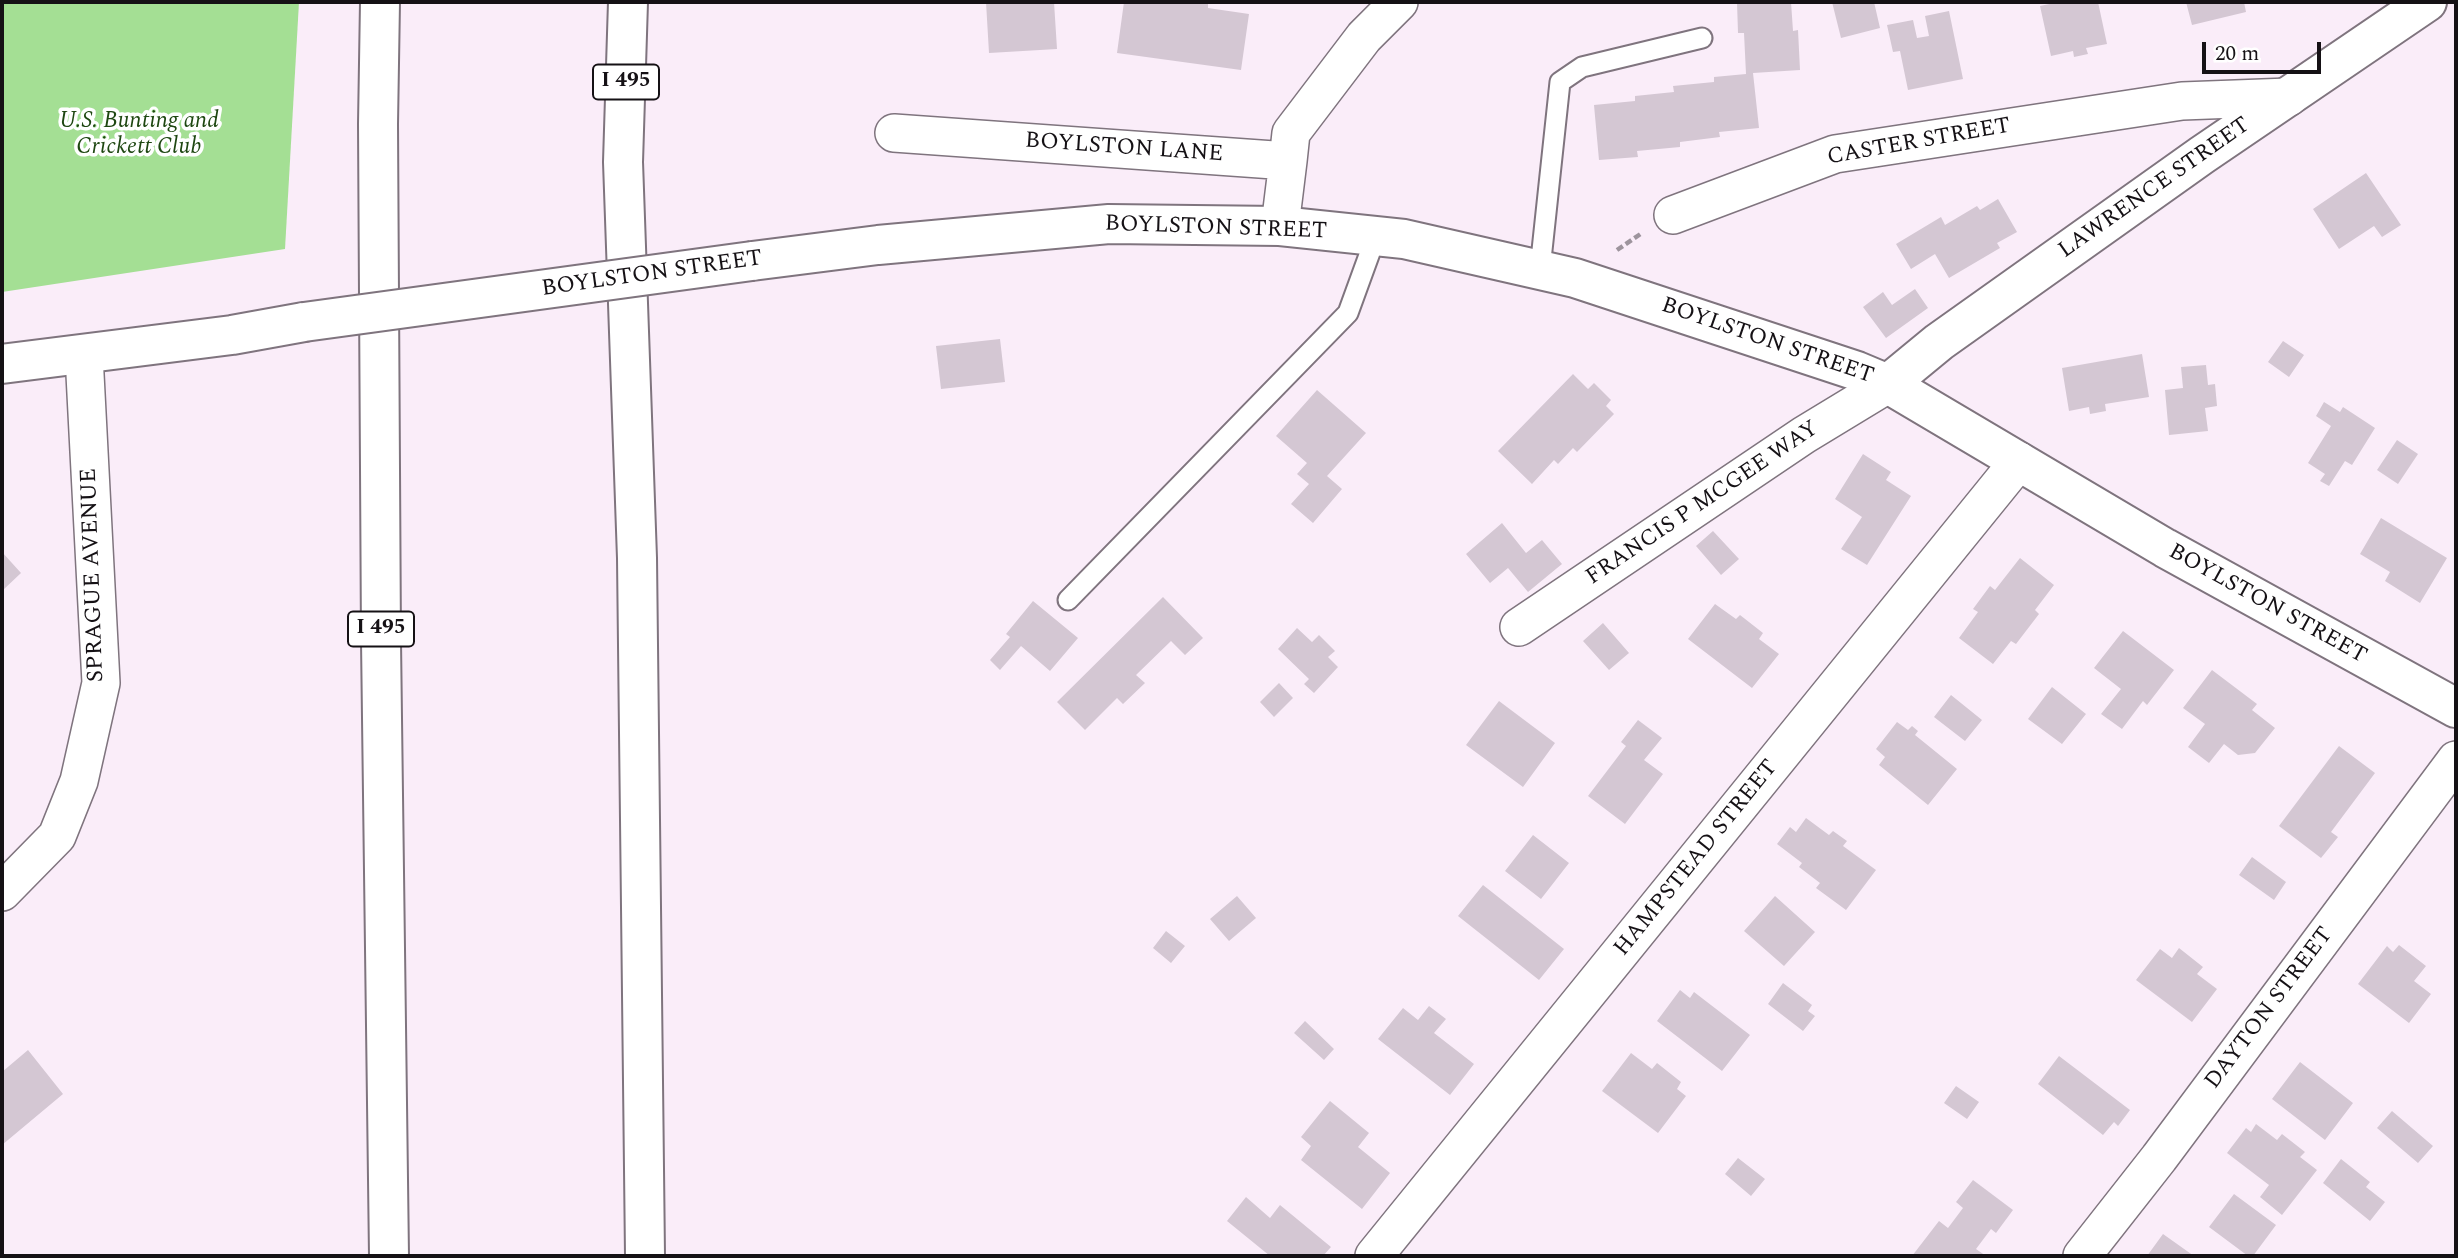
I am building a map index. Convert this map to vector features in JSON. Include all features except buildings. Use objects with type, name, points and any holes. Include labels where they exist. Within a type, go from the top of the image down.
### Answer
[{"type":"main road","name":"I 495","points":[[380,2],[380,627],[389,1256]]},
{"type":"main road","name":"I 495","points":[[628,2],[623,162],[637,558],[645,1256]]},
{"type":"main road","name":"LAWRENCE STREET","points":[[1888,384],[1940,342],[2202,155],[2427,2]]},
{"type":"main road","name":"BOYLSTON STREET","points":[[2,364],[85,355],[304,322],[878,245],[1110,224],[1280,226],[1404,239],[1557,274],[1857,371],[1888,384],[2165,548],[2456,708]]},
{"type":"street","points":[[1280,226],[1292,132],[1364,37],[1399,2]]},
{"type":"street","name":"CASTER STREET","points":[[1673,215],[1835,154],[2182,101],[2289,97]]},
{"type":"street","name":"BOYLSTON LANE","points":[[894,133],[1288,161]]},
{"type":"street","name":"SPRAGUE AVENUE","points":[[2,892],[57,836],[79,781],[102,683],[85,355]]},
{"type":"street","name":"FRANCIS P MCGEE WAY","points":[[1519,627],[1804,435],[1888,384]]},
{"type":"street","name":"HAMPSTEAD STREET","points":[[1374,1256],[2019,461]]},
{"type":"street","name":"DAYTON STREET","points":[[2082,1256],[2159,1158],[2456,760]]},
{"type":"lane","points":[[1557,274],[1560,82],[1582,67],[1702,38]]},
{"type":"lane","points":[[1068,600],[1348,313],[1376,236]]},
{"type":"path","points":[[1557,274],[1673,215]]},
{"type":"green space","name":"U.S. Bunting and Crickett Club","points":[[2,2],[299,2],[285,249],[2,292]]}]
